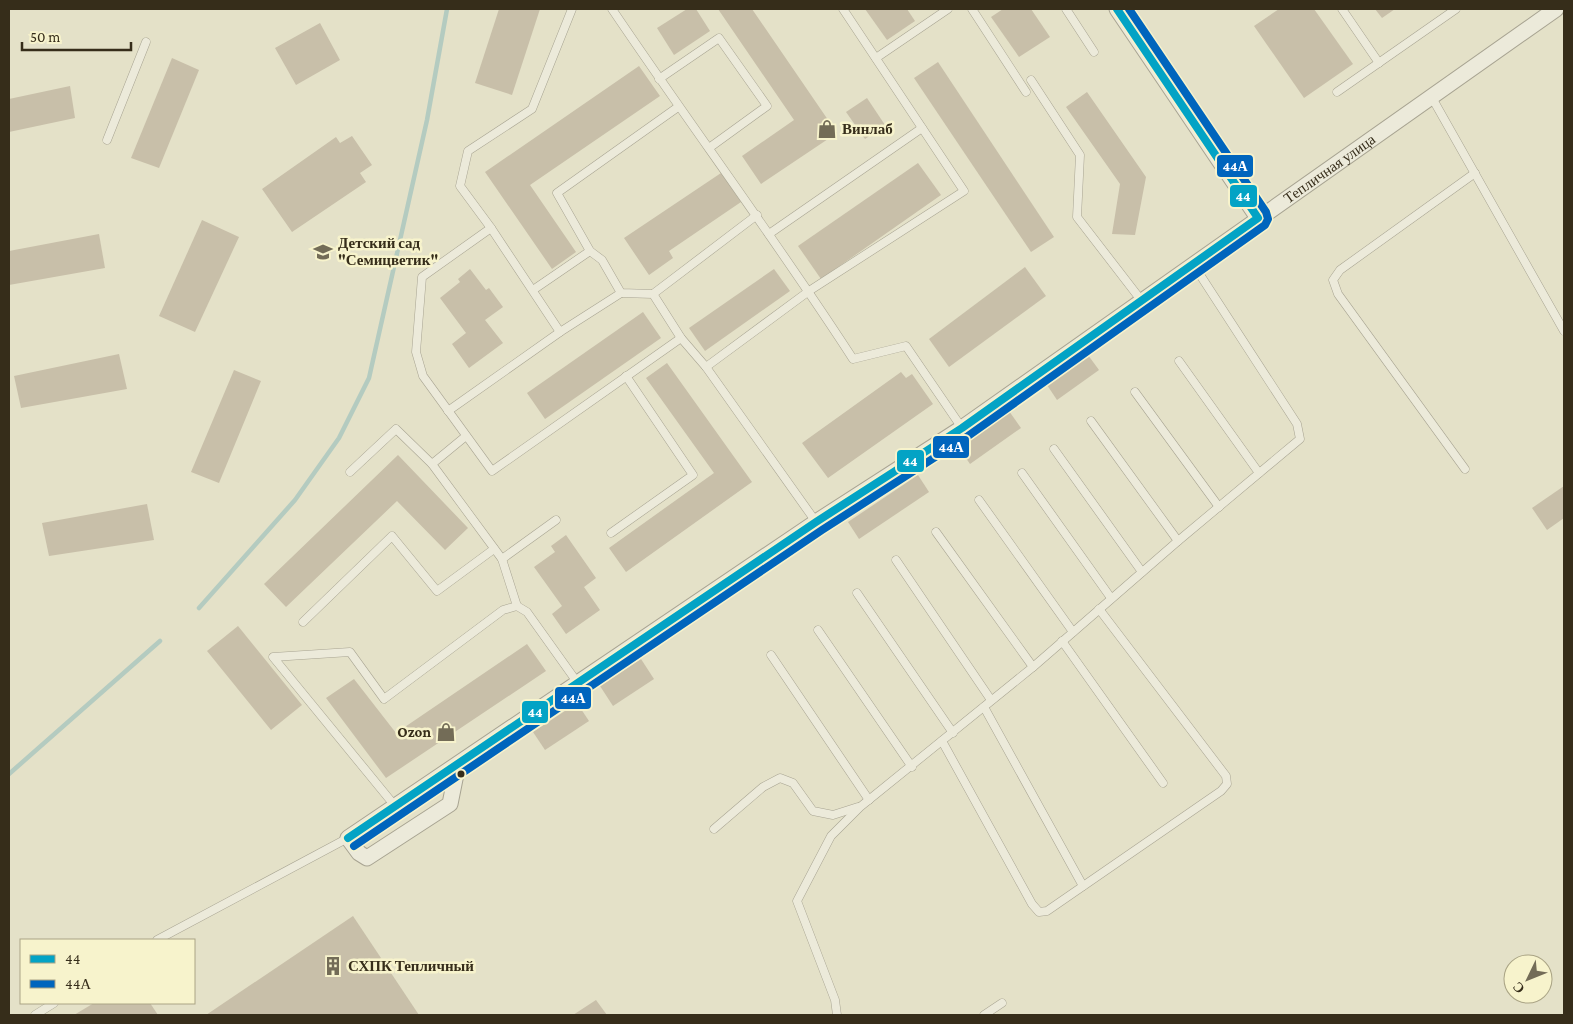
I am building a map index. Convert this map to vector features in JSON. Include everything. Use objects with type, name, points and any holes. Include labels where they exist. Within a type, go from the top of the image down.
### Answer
[{"type":"street","points":[[1117,9],[1258,218]]},
{"type":"street","name":"Тепличная улица","points":[[348,838],[576,682],[816,522],[962,428],[1556,9]]},
{"type":"street","points":[[348,838],[359,853],[367,858],[450,804],[458,764]]},
{"type":"lane","points":[[560,332],[491,228],[460,186],[468,151],[532,109],[572,9]]},
{"type":"lane","points":[[612,9],[678,107],[757,215],[853,359],[906,346],[962,428]]},
{"type":"lane","points":[[706,367],[809,291],[964,191],[843,9]]},
{"type":"lane","points":[[876,58],[948,9]]},
{"type":"lane","points":[[972,9],[1026,92]]},
{"type":"lane","points":[[1066,9],[1094,52]]},
{"type":"lane","points":[[1342,9],[1379,63]]},
{"type":"lane","points":[[1337,92],[1456,9]]},
{"type":"lane","points":[[659,79],[719,38],[767,106],[709,148]]},
{"type":"lane","points":[[107,140],[146,42]]},
{"type":"lane","points":[[1031,80],[1080,155],[1077,217],[1141,300]]},
{"type":"lane","points":[[1431,96],[1564,331]]},
{"type":"lane","points":[[621,293],[602,260],[590,251],[557,193],[678,107]]},
{"type":"lane","points":[[769,234],[922,128]]},
{"type":"lane","points":[[1465,469],[1338,294],[1333,280],[1340,270],[1475,173]]},
{"type":"lane","points":[[448,411],[560,332],[621,293],[653,294],[757,215]]},
{"type":"lane","points":[[491,228],[422,277],[416,352],[423,376],[492,471],[681,338]]},
{"type":"lane","points":[[533,290],[590,251]]},
{"type":"lane","points":[[838,1015],[835,1000],[797,901],[831,836],[868,800],[912,767],[1033,667],[1111,598],[1300,439],[1297,424],[1193,264]]},
{"type":"lane","points":[[653,294],[681,338],[706,367],[816,522]]},
{"type":"lane","points":[[1179,361],[1259,473]]},
{"type":"lane","points":[[612,533],[693,475],[626,376]]},
{"type":"lane","points":[[1135,392],[1219,507]]},
{"type":"lane","points":[[1091,421],[1178,541]]},
{"type":"lane","points":[[350,472],[396,429],[432,464],[502,559],[517,606],[527,612],[576,682]]},
{"type":"lane","points":[[432,464],[466,436]]},
{"type":"lane","points":[[1054,449],[1142,572]]},
{"type":"lane","points":[[1022,473],[1111,598]]},
{"type":"lane","points":[[979,500],[1073,632]]},
{"type":"lane","points":[[502,559],[556,520]]},
{"type":"lane","points":[[936,532],[1033,667]]},
{"type":"lane","points":[[303,622],[392,536],[437,591],[494,549]]},
{"type":"lane","points":[[896,560],[992,700]]},
{"type":"lane","points":[[857,593],[953,733]]},
{"type":"lane","points":[[395,806],[273,657],[350,652],[384,699],[504,610],[517,606]]},
{"type":"lane","points":[[942,742],[1038,912],[1047,912],[1221,791],[1227,784],[1226,776],[1099,609]]},
{"type":"lane","points":[[818,630],[912,767]]},
{"type":"lane","points":[[1062,641],[1163,783]]},
{"type":"lane","points":[[770,655],[868,800]]},
{"type":"lane","points":[[984,707],[1083,886]]},
{"type":"lane","points":[[714,829],[763,787],[780,778],[792,783],[813,811],[833,815],[860,807]]},
{"type":"lane","points":[[159,939],[348,838]]},
{"type":"lane","points":[[984,1015],[1002,1003]]},
{"type":"lane","points":[[35,1015],[52,1004]]},
{"type":"building","points":[[499,9],[540,9],[512,95],[475,83]]},
{"type":"building","points":[[687,9],[696,9],[710,31],[674,55],[657,28]]},
{"type":"building","points":[[718,9],[752,9],[837,133],[761,184],[742,156],[794,120]]},
{"type":"building","points":[[865,9],[907,9],[915,21],[887,40]]},
{"type":"building","points":[[1003,9],[1031,9],[1050,37],[1019,57],[991,17]]},
{"type":"building","points":[[1279,9],[1314,9],[1353,64],[1304,98],[1254,26]]},
{"type":"building","points":[[1375,9],[1395,9],[1382,18]]},
{"type":"building","points":[[320,23],[340,60],[296,85],[275,48]]},
{"type":"building","points":[[172,58],[199,70],[159,168],[131,158]]},
{"type":"building","points":[[938,62],[1054,237],[1031,252],[914,78]]},
{"type":"building","points":[[639,66],[660,96],[530,185],[576,252],[552,269],[485,172]]},
{"type":"building","points":[[70,86],[75,118],[9,132],[9,99]]},
{"type":"building","points":[[1087,92],[1146,177],[1135,235],[1112,234],[1120,184],[1066,107]]},
{"type":"building","points":[[867,98],[885,125],[865,139],[846,112]]},
{"type":"building","points":[[352,136],[372,165],[360,173],[366,182],[292,232],[262,189],[336,137],[340,143]]},
{"type":"building","points":[[918,163],[941,195],[821,279],[798,246]]},
{"type":"building","points":[[721,173],[741,202],[669,251],[673,258],[649,275],[624,238]]},
{"type":"building","points":[[202,220],[239,237],[195,332],[159,316]]},
{"type":"building","points":[[99,234],[105,268],[9,285],[9,251]]},
{"type":"building","points":[[1025,267],[1046,296],[949,367],[929,339]]},
{"type":"building","points":[[470,269],[486,290],[489,288],[503,307],[485,320],[503,343],[469,368],[452,344],[466,333],[440,298],[460,282],[458,279]]},
{"type":"building","points":[[774,269],[790,291],[705,351],[689,328]]},
{"type":"building","points":[[643,312],[661,338],[545,419],[527,393]]},
{"type":"building","points":[[119,354],[127,389],[21,408],[14,376]]},
{"type":"building","points":[[1088,355],[1099,370],[1057,400],[1047,385]]},
{"type":"building","points":[[667,363],[752,482],[626,572],[609,548],[714,473],[646,378]]},
{"type":"building","points":[[234,370],[261,381],[219,483],[191,472]]},
{"type":"building","points":[[901,372],[906,378],[912,374],[933,404],[828,478],[802,443]]},
{"type":"building","points":[[1009,411],[1021,428],[970,464],[959,448]]},
{"type":"building","points":[[398,455],[468,528],[445,550],[397,501],[286,607],[264,584]]},
{"type":"building","points":[[918,475],[929,492],[859,539],[848,522]]},
{"type":"building","points":[[1564,486],[1564,518],[1547,530],[1532,508]]},
{"type":"building","points":[[147,504],[154,540],[49,556],[42,523]]},
{"type":"building","points":[[566,535],[596,578],[584,587],[600,610],[566,634],[552,614],[562,606],[534,567],[555,552],[551,546]]},
{"type":"building","points":[[238,626],[302,705],[271,730],[207,651]]},
{"type":"building","points":[[527,644],[546,671],[386,778],[326,698],[354,679],[396,733]]},
{"type":"building","points":[[641,659],[654,679],[613,706],[600,686]]},
{"type":"building","points":[[577,703],[589,721],[545,750],[533,732]]},
{"type":"building","name":"СХПК Тепличный","points":[[353,916],[419,1015],[206,1015]]},
{"type":"building","points":[[596,1000],[607,1015],[573,1015]]},
{"type":"building","points":[[92,1004],[151,1004],[158,1015],[74,1015]]},
{"type":"waterway","points":[[199,608],[295,500],[339,438],[369,378],[427,120],[447,9]]},
{"type":"waterway","points":[[9,774],[160,641]]},
{"type":"transit line","name":"44","points":[[348,838],[816,522],[962,428],[1258,218],[1117,9]]},
{"type":"transit line","name":"44А","points":[[354,846],[822,530],[968,436],[1265,225],[1268,219],[1266,212],[1129,9]]},
{"type":"place","name":"Винлаб","points":[[827,129]]},
{"type":"place","name":"Детский сад \"Семицветик\"","points":[[323,252]]},
{"type":"place","name":"Ozon","points":[[446,732]]},
{"type":"place","name":"СХПК Тепличный","points":[[333,966]]}]
